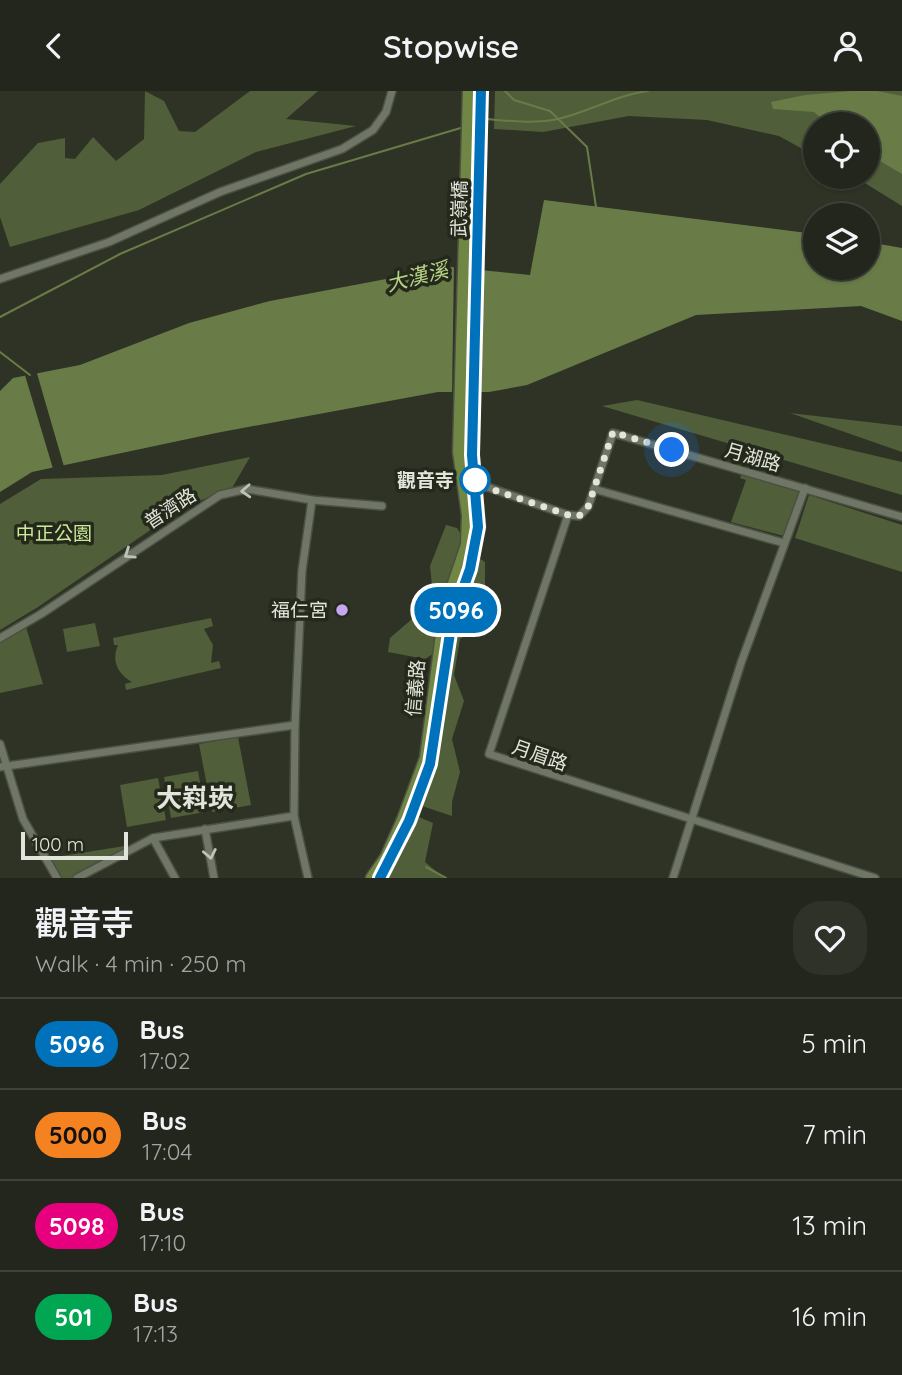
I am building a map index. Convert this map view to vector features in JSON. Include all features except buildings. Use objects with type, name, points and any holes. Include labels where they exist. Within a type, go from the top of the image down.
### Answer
[{"type":"main road","name":"武嶺橋","points":[[465,453],[469,91]]},
{"type":"main road","name":"武嶺橋","points":[[465,453],[481,91]]},
{"type":"main road","name":"信義路","points":[[372,878],[386,858],[426,758],[445,610],[467,545],[465,453]]},
{"type":"main road","name":"信義路","points":[[380,878],[409,821],[430,764],[452,620],[477,538],[476,484],[465,453]]},
{"type":"street","points":[[0,279],[109,242],[220,192],[342,149],[373,130],[386,112],[392,91]]},
{"type":"street","name":"月湖路","points":[[568,515],[579,516],[588,507],[613,432],[902,517]]},
{"type":"street","points":[[464,476],[476,484],[568,515]]},
{"type":"street","points":[[673,878],[690,820],[805,488]]},
{"type":"street","name":"普濟路","points":[[0,638],[41,614],[220,495],[247,489],[312,500],[382,506]]},
{"type":"street","points":[[594,489],[784,543]]},
{"type":"street","points":[[308,878],[294,816],[302,571],[312,500]]},
{"type":"street","name":"月眉路","points":[[568,515],[489,754],[875,878]]},
{"type":"street","points":[[3,767],[295,725]]},
{"type":"street","points":[[0,744],[3,767],[23,819],[57,878]]},
{"type":"street","points":[[77,878],[153,838],[294,816]]},
{"type":"street","points":[[205,829],[214,878]]},
{"type":"street","points":[[153,838],[175,878]]},
{"type":"green space","points":[[145,91],[164,101],[179,131],[195,132],[250,91],[318,91],[286,119],[356,126],[256,152],[139,210],[10,247],[0,217],[0,184],[38,143],[65,138],[65,158],[75,159],[93,137],[116,161],[144,139]]},
{"type":"green space","points":[[495,91],[902,91],[902,206],[874,189],[880,189],[880,112],[803,112],[803,149],[779,136],[707,120],[629,116],[543,132],[494,129]]},
{"type":"green space","points":[[637,400],[902,462],[902,495],[602,406]]},
{"type":"green space","points":[[790,413],[902,426],[902,452]]},
{"type":"green space","name":"中正公園","points":[[250,457],[232,488],[184,507],[0,630],[0,504],[41,479],[162,475]]},
{"type":"green space","points":[[743,471],[804,488],[788,537],[731,522],[746,480],[740,478]]},
{"type":"green space","points":[[809,495],[902,525],[902,572],[795,538]]},
{"type":"green space","points":[[446,525],[457,528],[462,536],[433,654],[425,659],[388,652],[390,638],[427,606],[432,585],[430,566]]},
{"type":"green space","points":[[479,558],[485,562],[485,595],[477,629],[460,639],[454,675],[464,701],[452,739],[460,772],[452,802],[452,816],[419,805],[434,744],[456,616]]},
{"type":"green space","points":[[211,618],[213,626],[204,629],[213,645],[211,663],[219,661],[221,668],[126,690],[125,684],[132,682],[117,667],[115,656],[118,645],[114,645],[113,638]]},
{"type":"green space","points":[[95,623],[100,646],[67,652],[63,629]]},
{"type":"green space","points":[[26,627],[43,684],[0,693],[0,642]]},
{"type":"green space","points":[[238,737],[251,805],[212,812],[199,744]]},
{"type":"green space","points":[[198,771],[205,812],[171,818],[164,777]]},
{"type":"green space","points":[[158,778],[166,820],[127,827],[120,785]]},
{"type":"green space","points":[[419,817],[433,823],[425,862],[444,878],[389,878]]},
{"type":"green space","points":[[131,845],[71,878],[58,878],[49,858]]},
{"type":"water","points":[[877,91],[902,96],[902,174],[880,161],[880,112],[773,109],[771,102],[805,95]]},
{"type":"water","name":"大漢溪","points":[[544,200],[803,232],[803,280],[880,280],[880,244],[902,248],[902,321],[861,306],[696,315],[527,385],[489,392],[438,392],[216,433],[32,472],[0,492],[0,391],[13,378],[80,365],[189,323],[270,301],[402,276],[432,265],[530,275]]},
{"type":"pier","points":[[454,264],[480,266],[477,396],[452,396]]},
{"type":"pier","points":[[36,370],[65,470],[54,472],[24,372]]},
{"type":"waterway","points":[[505,91],[514,100],[550,111],[587,147],[596,207]]},
{"type":"waterway","points":[[486,119],[549,121],[648,91]]},
{"type":"waterway","points":[[0,317],[120,254],[306,174],[464,127]]},
{"type":"waterway","points":[[0,352],[30,375]]},
{"type":"waterway","points":[[426,867],[446,878]]},
{"type":"bus line","name":"5096","points":[[380,878],[409,821],[430,764],[452,620],[470,569],[478,527],[472,455],[481,91]]},
{"type":"place","name":"觀音寺","points":[[475,480]]},
{"type":"place","name":"福仁宮","points":[[342,610]]},
{"type":"district","name":"大嵙崁","points":[[195,798]]},
{"type":"route","points":[[475,480],[476,484],[492,491],[579,516],[588,507],[613,432],[672,450]]}]
